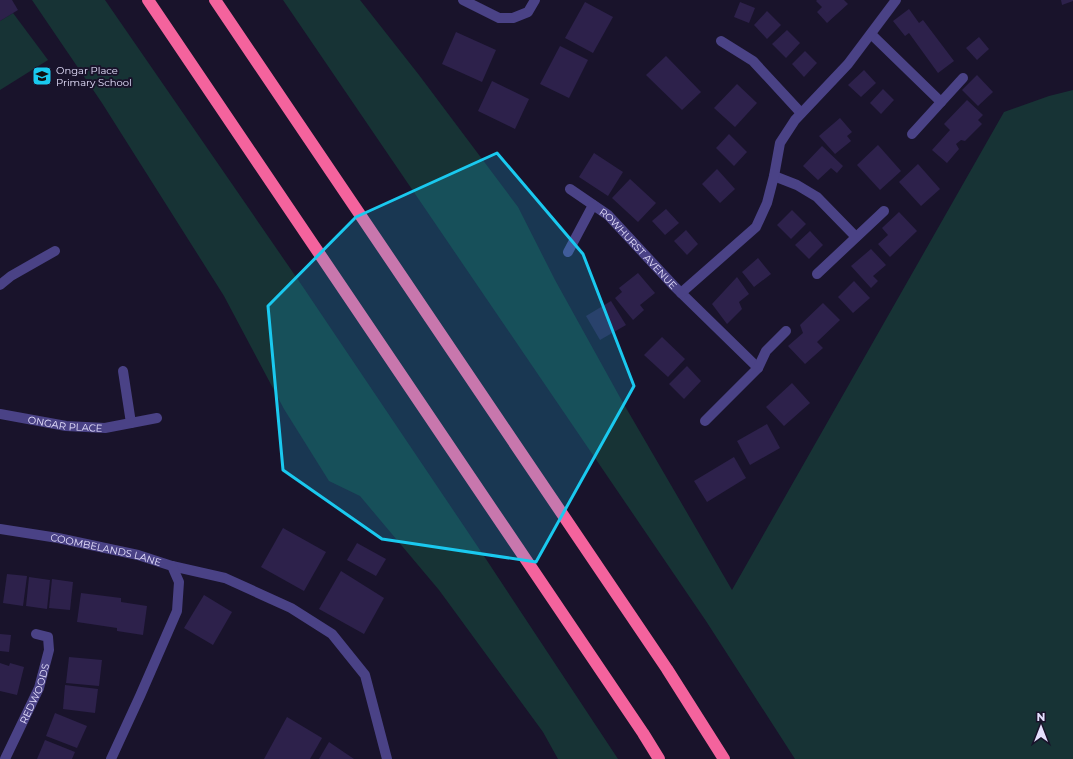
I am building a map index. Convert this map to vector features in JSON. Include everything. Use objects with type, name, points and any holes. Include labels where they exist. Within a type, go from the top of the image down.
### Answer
[{"type":"highway","points":[[148,0],[660,759]]},
{"type":"highway","points":[[215,0],[667,669],[724,759]]},
{"type":"street","points":[[463,0],[499,18],[513,18],[528,12],[535,0]]},
{"type":"street","name":"ROWHURST AVENUE","points":[[682,293],[756,227],[768,203],[780,143],[794,120],[848,64],[896,0]]},
{"type":"street","points":[[871,34],[941,102]]},
{"type":"street","points":[[721,41],[753,61],[801,113]]},
{"type":"street","points":[[912,134],[963,78]]},
{"type":"street","points":[[774,176],[797,185],[817,197],[856,237]]},
{"type":"street","name":"ROWHURST AVENUE","points":[[570,189],[608,215],[682,293],[758,368]]},
{"type":"street","name":"ROWHURST AVENUE","points":[[568,252],[593,205]]},
{"type":"street","points":[[817,274],[884,211]]},
{"type":"street","points":[[0,285],[11,276],[56,251]]},
{"type":"street","points":[[705,422],[758,368],[766,351],[786,331]]},
{"type":"street","points":[[123,371],[131,423]]},
{"type":"street","name":"ONGAR PLACE","points":[[0,414],[66,426],[105,428],[157,418]]},
{"type":"street","name":"COOMBELANDS LANE","points":[[0,529],[58,538],[138,555],[172,566],[179,582],[177,611],[111,759]]},
{"type":"street","points":[[172,566],[225,578],[291,608],[332,634],[365,675],[387,759]]},
{"type":"street","name":"REDWOODS","points":[[5,759],[39,688],[50,650],[48,637],[36,634]]},
{"type":"highlighted area","points":[[497,153],[583,254],[634,386],[536,562],[382,539],[283,470],[268,306],[356,217]]},
{"type":"green space","points":[[32,0],[105,0],[303,287],[482,553],[618,759],[558,759],[543,732],[439,590],[360,496],[329,481],[284,409],[224,296],[102,103]]},
{"type":"green space","points":[[283,0],[360,0],[419,75],[518,207],[555,280],[622,401],[732,590],[1004,112],[1049,96],[1073,90],[1073,759],[795,759],[706,621]]},
{"type":"green space","points":[[13,13],[48,60],[0,90],[0,21]]},
{"type":"building","points":[[0,0],[12,0],[18,10],[0,21]]},
{"type":"building","points":[[844,0],[848,4],[827,23],[817,12],[822,7],[816,1]]},
{"type":"building","points":[[1061,0],[1073,0],[1073,1],[1062,5]]},
{"type":"building","points":[[585,2],[613,17],[593,53],[565,38]]},
{"type":"building","points":[[740,2],[755,8],[749,23],[734,17]]},
{"type":"building","points":[[909,9],[919,23],[923,20],[954,61],[938,73],[909,33],[905,36],[893,21]]},
{"type":"building","points":[[767,11],[781,25],[767,39],[754,25]]},
{"type":"building","points":[[787,30],[800,43],[786,58],[772,44]]},
{"type":"building","points":[[456,32],[496,50],[482,82],[442,64]]},
{"type":"building","points":[[979,37],[989,49],[977,60],[966,48]]},
{"type":"building","points":[[560,46],[588,60],[569,98],[540,84]]},
{"type":"building","points":[[805,51],[817,63],[804,77],[792,64]]},
{"type":"building","points":[[666,56],[701,92],[682,110],[646,75]]},
{"type":"building","points":[[864,70],[876,83],[861,97],[848,85]]},
{"type":"building","points":[[977,75],[993,92],[978,106],[962,90]]},
{"type":"building","points":[[492,81],[529,99],[515,129],[478,111]]},
{"type":"building","points":[[737,84],[757,103],[735,127],[714,108]]},
{"type":"building","points":[[883,89],[894,100],[881,114],[870,103]]},
{"type":"building","points":[[967,100],[983,115],[978,120],[982,124],[965,141],[961,140],[956,144],[959,149],[947,163],[932,150],[950,130],[944,124]]},
{"type":"building","points":[[840,118],[852,132],[847,136],[851,141],[835,154],[819,136]]},
{"type":"building","points":[[729,134],[747,152],[734,166],[716,148]]},
{"type":"building","points":[[878,145],[901,171],[880,190],[857,165]]},
{"type":"building","points":[[822,146],[843,166],[837,173],[831,168],[818,180],[803,166]]},
{"type":"building","points":[[594,153],[623,172],[608,196],[579,177]]},
{"type":"building","points":[[918,164],[940,189],[921,206],[899,182]]},
{"type":"building","points":[[717,169],[735,189],[720,203],[702,184]]},
{"type":"building","points":[[630,179],[656,203],[638,222],[612,198]]},
{"type":"building","points":[[666,209],[679,223],[665,235],[652,221]]},
{"type":"building","points":[[792,210],[806,224],[791,239],[777,225]]},
{"type":"building","points":[[899,212],[917,231],[890,257],[878,244],[888,235],[882,228]]},
{"type":"building","points":[[686,230],[698,244],[687,255],[674,241]]},
{"type":"building","points":[[810,231],[823,245],[809,259],[795,245]]},
{"type":"building","points":[[871,249],[886,265],[873,276],[878,281],[871,288],[851,266]]},
{"type":"building","points":[[758,258],[771,274],[754,287],[742,272]]},
{"type":"building","points":[[638,273],[655,293],[640,305],[644,310],[633,320],[615,298],[622,292],[619,288]]},
{"type":"building","points":[[737,277],[749,294],[739,302],[742,309],[727,324],[712,304]]},
{"type":"building","points":[[854,281],[870,298],[853,313],[838,297]]},
{"type":"building","points":[[611,301],[626,325],[600,340],[586,316]]},
{"type":"building","points":[[823,303],[840,320],[817,342],[823,348],[805,364],[788,346],[803,333],[800,325]]},
{"type":"building","points":[[662,337],[685,359],[668,377],[644,355]]},
{"type":"building","points":[[687,366],[701,381],[684,399],[669,384]]},
{"type":"building","points":[[792,383],[810,403],[784,426],[766,407]]},
{"type":"building","points":[[767,424],[780,448],[750,465],[737,441]]},
{"type":"building","points":[[734,457],[746,478],[707,502],[694,481]]},
{"type":"building","points":[[283,528],[326,552],[304,591],[261,567]]},
{"type":"building","points":[[357,543],[386,559],[376,576],[347,560]]},
{"type":"building","points":[[341,571],[384,598],[364,634],[319,609]]},
{"type":"building","points":[[7,574],[27,576],[23,606],[3,603]]},
{"type":"building","points":[[29,577],[50,580],[47,609],[26,606]]},
{"type":"building","points":[[52,579],[73,582],[70,610],[49,608]]},
{"type":"building","points":[[81,593],[121,598],[121,602],[147,606],[143,635],[117,631],[117,628],[77,622]]},
{"type":"building","points":[[204,595],[232,612],[213,645],[184,628]]},
{"type":"building","points":[[0,634],[11,635],[9,652],[0,651]]},
{"type":"building","points":[[69,657],[102,660],[99,686],[66,683]]},
{"type":"building","points":[[0,663],[9,666],[10,663],[24,667],[17,695],[0,691]]},
{"type":"building","points":[[65,685],[98,689],[95,713],[63,709]]},
{"type":"building","points":[[55,713],[87,726],[77,748],[46,736]]},
{"type":"building","points":[[287,717],[322,738],[310,759],[264,759]]},
{"type":"building","points":[[45,740],[75,752],[72,759],[37,759]]},
{"type":"building","points":[[329,742],[354,759],[319,759]]},
{"type":"place","name":"Ongar Place Primary School","points":[[42,76]]}]
